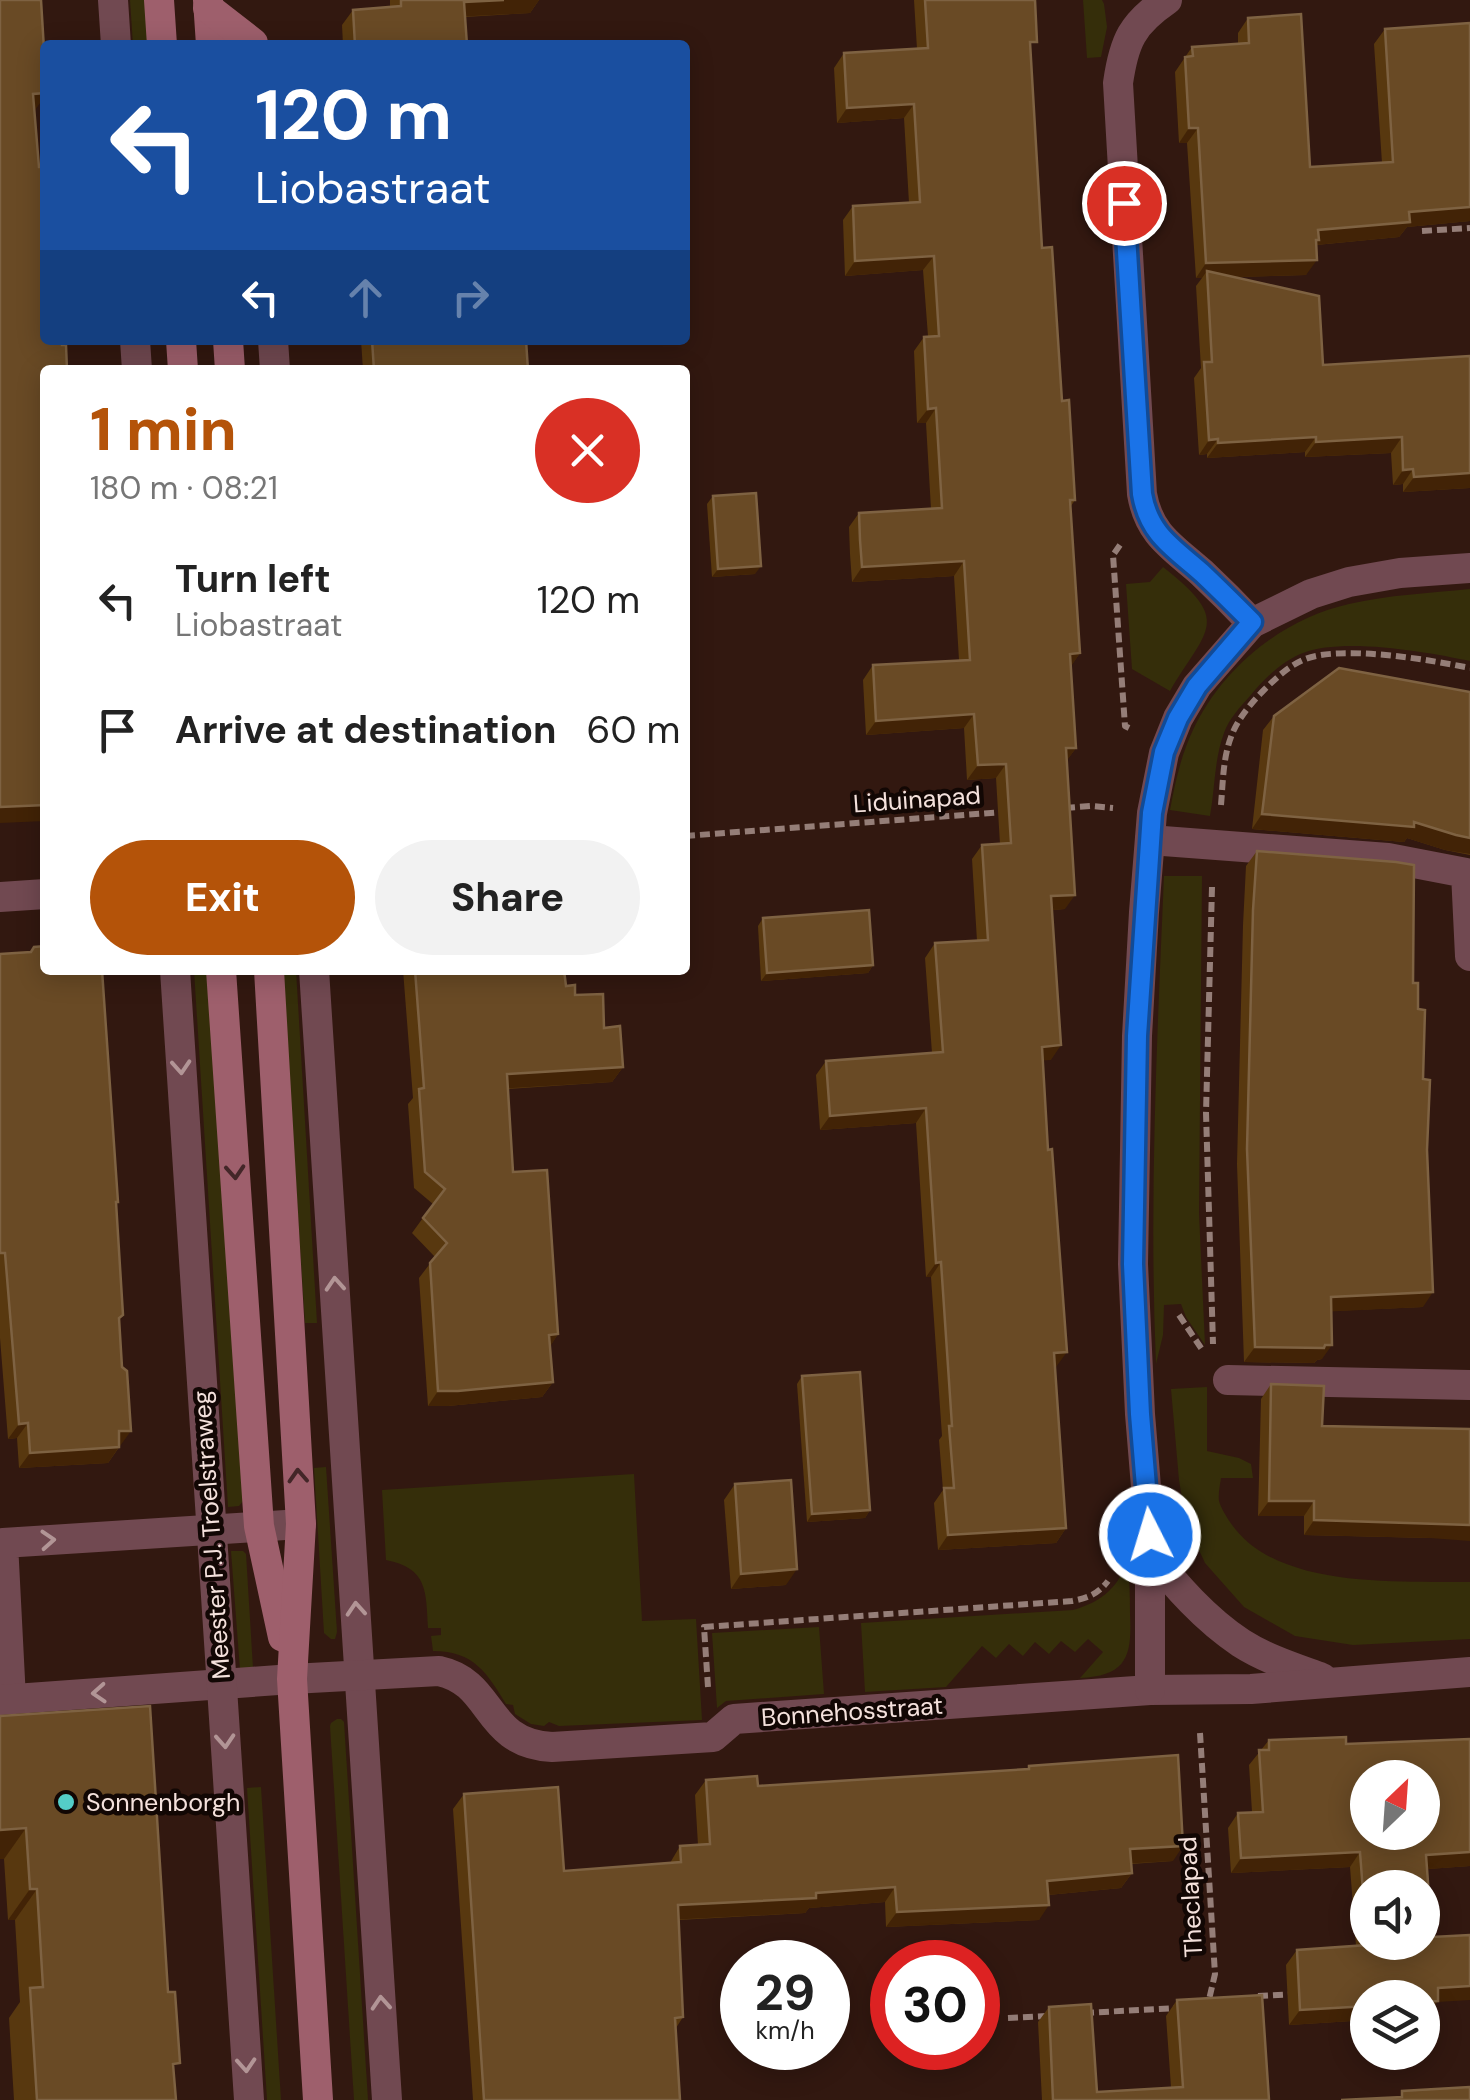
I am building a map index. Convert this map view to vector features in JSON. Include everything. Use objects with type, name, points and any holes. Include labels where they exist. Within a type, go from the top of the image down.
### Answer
[{"type":"main road","points":[[159,0],[162,40]]},
{"type":"main road","points":[[208,4],[249,40]]},
{"type":"main road","points":[[208,4],[210,40]]},
{"type":"main road","name":"Meester P.J. Troelstraweg","points":[[221,975],[260,1526],[292,1679]]},
{"type":"main road","name":"Meester P.J. Troelstraweg","points":[[268,975],[300,1524],[292,1679],[318,2100]]},
{"type":"street","points":[[112,0],[116,40]]},
{"type":"street","points":[[1148,5],[1122,52],[1118,83],[1145,512],[1166,544],[1252,622]]},
{"type":"street","points":[[1150,1690],[1150,1553],[1133,1264],[1137,1036],[1151,827],[1164,752],[1197,686],[1252,622],[1312,594],[1349,582],[1400,573],[1470,568]]},
{"type":"street","points":[[1151,827],[1388,858],[1466,873],[1470,956]]},
{"type":"street","points":[[0,896],[40,894]]},
{"type":"street","name":"Meester P.J. Troelstraweg","points":[[175,975],[249,2100]]},
{"type":"street","points":[[314,975],[387,2100]]},
{"type":"street","points":[[1221,1369],[1470,1384]]},
{"type":"street","points":[[6,1700],[3,1543],[300,1524]]},
{"type":"street","points":[[1150,1553],[1175,1585],[1242,1644],[1330,1681]]},
{"type":"street","name":"Bonnehosstraat","points":[[6,1700],[360,1674],[439,1672],[466,1681],[512,1736],[533,1746],[552,1747],[712,1738],[734,1719],[1470,1672]]},
{"type":"path","points":[[1422,230],[1470,228]]},
{"type":"path","points":[[1145,512],[1113,554],[1125,726],[1164,752]]},
{"type":"path","points":[[1221,802],[1224,760],[1244,712],[1283,672],[1304,659],[1322,655],[1400,656],[1470,668]]},
{"type":"path","points":[[1052,809],[1091,806],[1151,827]]},
{"type":"path","name":"Liduinapad","points":[[690,836],[1014,812]]},
{"type":"path","points":[[1212,889],[1206,1113],[1221,1369]]},
{"type":"path","points":[[722,1728],[710,1714],[704,1627],[1072,1602],[1089,1598],[1110,1578]]},
{"type":"path","name":"Theclapad","points":[[1082,2014],[1207,2009],[1215,1974],[1198,1692]]},
{"type":"path","points":[[1211,1994],[1225,1998]]},
{"type":"path","points":[[1244,1997],[1298,1994]]},
{"type":"path","points":[[1008,2018],[1064,2015]]},
{"type":"shaded area","points":[[130,0],[146,0],[149,40],[133,40]]},
{"type":"shaded area","points":[[1083,0],[1102,0],[1104,4],[1107,27],[1101,57],[1087,58]]},
{"type":"shaded area","points":[[1163,567],[1199,601],[1207,626],[1170,691],[1132,669],[1126,584],[1150,582]]},
{"type":"shaded area","points":[[1470,589],[1470,661],[1362,646],[1320,648],[1295,656],[1267,677],[1229,723],[1218,754],[1210,816],[1170,810],[1182,759],[1205,707],[1257,649],[1300,621],[1324,611],[1394,596]]},
{"type":"shaded area","points":[[1164,876],[1202,876],[1199,1213],[1205,1345],[1181,1304],[1164,1305],[1163,1335],[1156,1364],[1154,1181]]},
{"type":"shaded area","points":[[194,975],[208,975],[243,1501],[239,1506],[228,1507]]},
{"type":"shaded area","points":[[282,975],[296,975],[317,1323],[305,1323]]},
{"type":"shaded area","points":[[1207,1387],[1207,1451],[1251,1464],[1253,1478],[1221,1478],[1219,1495],[1228,1520],[1250,1544],[1276,1560],[1306,1571],[1340,1577],[1470,1582],[1470,1639],[1353,1645],[1295,1636],[1244,1607],[1205,1563],[1186,1522],[1171,1389]]},
{"type":"shaded area","points":[[326,1467],[335,1639],[324,1633],[314,1468]]},
{"type":"shaded area","points":[[634,1474],[642,1621],[696,1619],[702,1720],[531,1724],[515,1714],[513,1705],[506,1704],[478,1666],[459,1655],[433,1651],[431,1636],[441,1635],[441,1628],[428,1628],[422,1584],[410,1569],[386,1560],[382,1490]]},
{"type":"shaded area","points":[[231,1551],[246,1554],[253,1668],[240,1670]]},
{"type":"shaded area","points":[[1128,1556],[1130,1641],[1124,1660],[1108,1673],[1080,1678],[1103,1652],[1088,1639],[1075,1652],[1061,1641],[1049,1654],[1035,1642],[1023,1656],[1009,1644],[996,1658],[982,1646],[946,1687],[865,1692],[861,1623],[1073,1610],[1109,1591],[1121,1576]]},
{"type":"shaded area","points":[[819,1627],[824,1694],[726,1701],[717,1708],[712,1633]]},
{"type":"shaded area","points":[[337,1719],[344,1722],[368,2100],[354,2100],[330,1726]]},
{"type":"shaded area","points":[[261,1787],[281,2100],[267,2100],[247,1788]]},
{"type":"building","points":[[0,0],[41,0],[40,93],[33,94],[40,167],[40,345],[66,345],[67,365],[40,365],[40,805],[0,807]]},
{"type":"building","points":[[401,0],[504,0],[464,2],[467,40],[355,40],[353,10],[401,6]]},
{"type":"building","points":[[925,0],[1035,0],[1037,42],[1030,42],[1042,248],[1052,247],[1062,401],[1069,400],[1075,500],[1070,500],[1080,653],[1070,654],[1076,748],[1066,748],[1075,895],[1051,896],[1061,1045],[1042,1047],[1067,1352],[1054,1353],[1066,1528],[948,1535],[944,1488],[954,1488],[952,1426],[926,1108],[830,1116],[826,1061],[943,1052],[935,943],[988,940],[982,845],[1011,843],[1006,764],[978,765],[974,714],[876,721],[873,665],[970,660],[964,561],[862,567],[860,540],[859,513],[942,508],[936,408],[928,409],[924,337],[939,336],[934,256],[855,261],[853,206],[920,202],[914,104],[847,108],[844,53],[928,48]]},
{"type":"building","points":[[1301,14],[1310,167],[1393,162],[1385,29],[1470,23],[1470,207],[1409,212],[1410,222],[1318,230],[1317,260],[1206,263],[1198,128],[1189,128],[1185,57],[1193,56],[1192,47],[1249,43],[1248,18]]},
{"type":"building","points":[[1207,271],[1319,296],[1323,365],[1470,356],[1470,473],[1414,477],[1413,469],[1403,470],[1402,437],[1316,442],[1316,437],[1218,443],[1218,439],[1209,440],[1204,362],[1212,362]]},
{"type":"building","points":[[372,345],[526,345],[528,365],[374,365]]},
{"type":"building","points":[[756,493],[761,566],[718,569],[713,496]]},
{"type":"building","points":[[1339,668],[1470,692],[1470,838],[1414,822],[1414,827],[1262,814],[1274,716]]},
{"type":"building","points":[[1257,851],[1414,865],[1413,983],[1418,983],[1418,1009],[1425,1010],[1423,1079],[1430,1080],[1427,1150],[1433,1292],[1331,1297],[1332,1345],[1324,1348],[1255,1347],[1247,1149]]},
{"type":"building","points":[[869,910],[873,965],[767,973],[763,918]]},
{"type":"building","points":[[40,946],[40,975],[102,975],[118,1202],[122,1367],[127,1371],[131,1431],[119,1431],[119,1447],[30,1453],[28,1423],[19,1424],[5,1253],[0,1253],[0,954],[31,952]]},
{"type":"building","points":[[415,975],[565,975],[566,986],[575,985],[575,995],[603,994],[604,1028],[620,1026],[623,1067],[507,1074],[513,1172],[547,1170],[558,1334],[549,1335],[553,1382],[438,1391],[430,1263],[447,1243],[423,1218],[445,1189],[425,1172],[419,1089],[424,1088]]},
{"type":"building","points":[[860,1372],[870,1510],[812,1514],[802,1376]]},
{"type":"building","points":[[1271,1384],[1324,1386],[1322,1426],[1470,1429],[1470,1525],[1314,1520],[1314,1501],[1269,1501]]},
{"type":"building","points":[[791,1480],[797,1569],[741,1574],[735,1484]]},
{"type":"building","points":[[150,1706],[168,1992],[175,1992],[180,2063],[173,2064],[176,2100],[37,2100],[30,1988],[43,1987],[37,1889],[30,1889],[26,1828],[0,1830],[0,1716]]},
{"type":"building","points":[[1346,1737],[1346,1744],[1470,1739],[1470,1852],[1426,1855],[1427,1870],[1361,1870],[1360,1852],[1241,1858],[1238,1813],[1263,1812],[1259,1750],[1269,1750],[1269,1740]]},
{"type":"building","points":[[1178,1755],[1183,1846],[1130,1849],[1132,1873],[1047,1881],[1049,1905],[897,1912],[895,1887],[816,1893],[816,1898],[678,1905],[683,2017],[675,2018],[680,2100],[484,2100],[464,1794],[558,1787],[564,1871],[681,1862],[680,1846],[710,1844],[706,1780],[757,1776],[758,1786]]},
{"type":"building","points":[[1470,1935],[1470,1986],[1440,1988],[1440,1980],[1350,1980],[1350,2007],[1300,2010],[1297,1950],[1350,1946],[1350,1960],[1440,1960],[1440,1937]]},
{"type":"building","points":[[1262,1995],[1269,2100],[1053,2100],[1049,2007],[1091,2004],[1097,2092],[1183,2087],[1177,2000]]},
{"type":"building","points":[[1470,2087],[1470,2100],[1341,2100],[1402,2097],[1402,2091]]},
{"type":"place","name":"Sonnenborgh","points":[[66,1802]]},
{"type":"route","points":[[1124,203],[1145,512],[1166,544],[1252,622],[1197,686],[1178,718],[1164,752],[1152,813],[1137,1036],[1133,1264],[1150,1535]]}]
